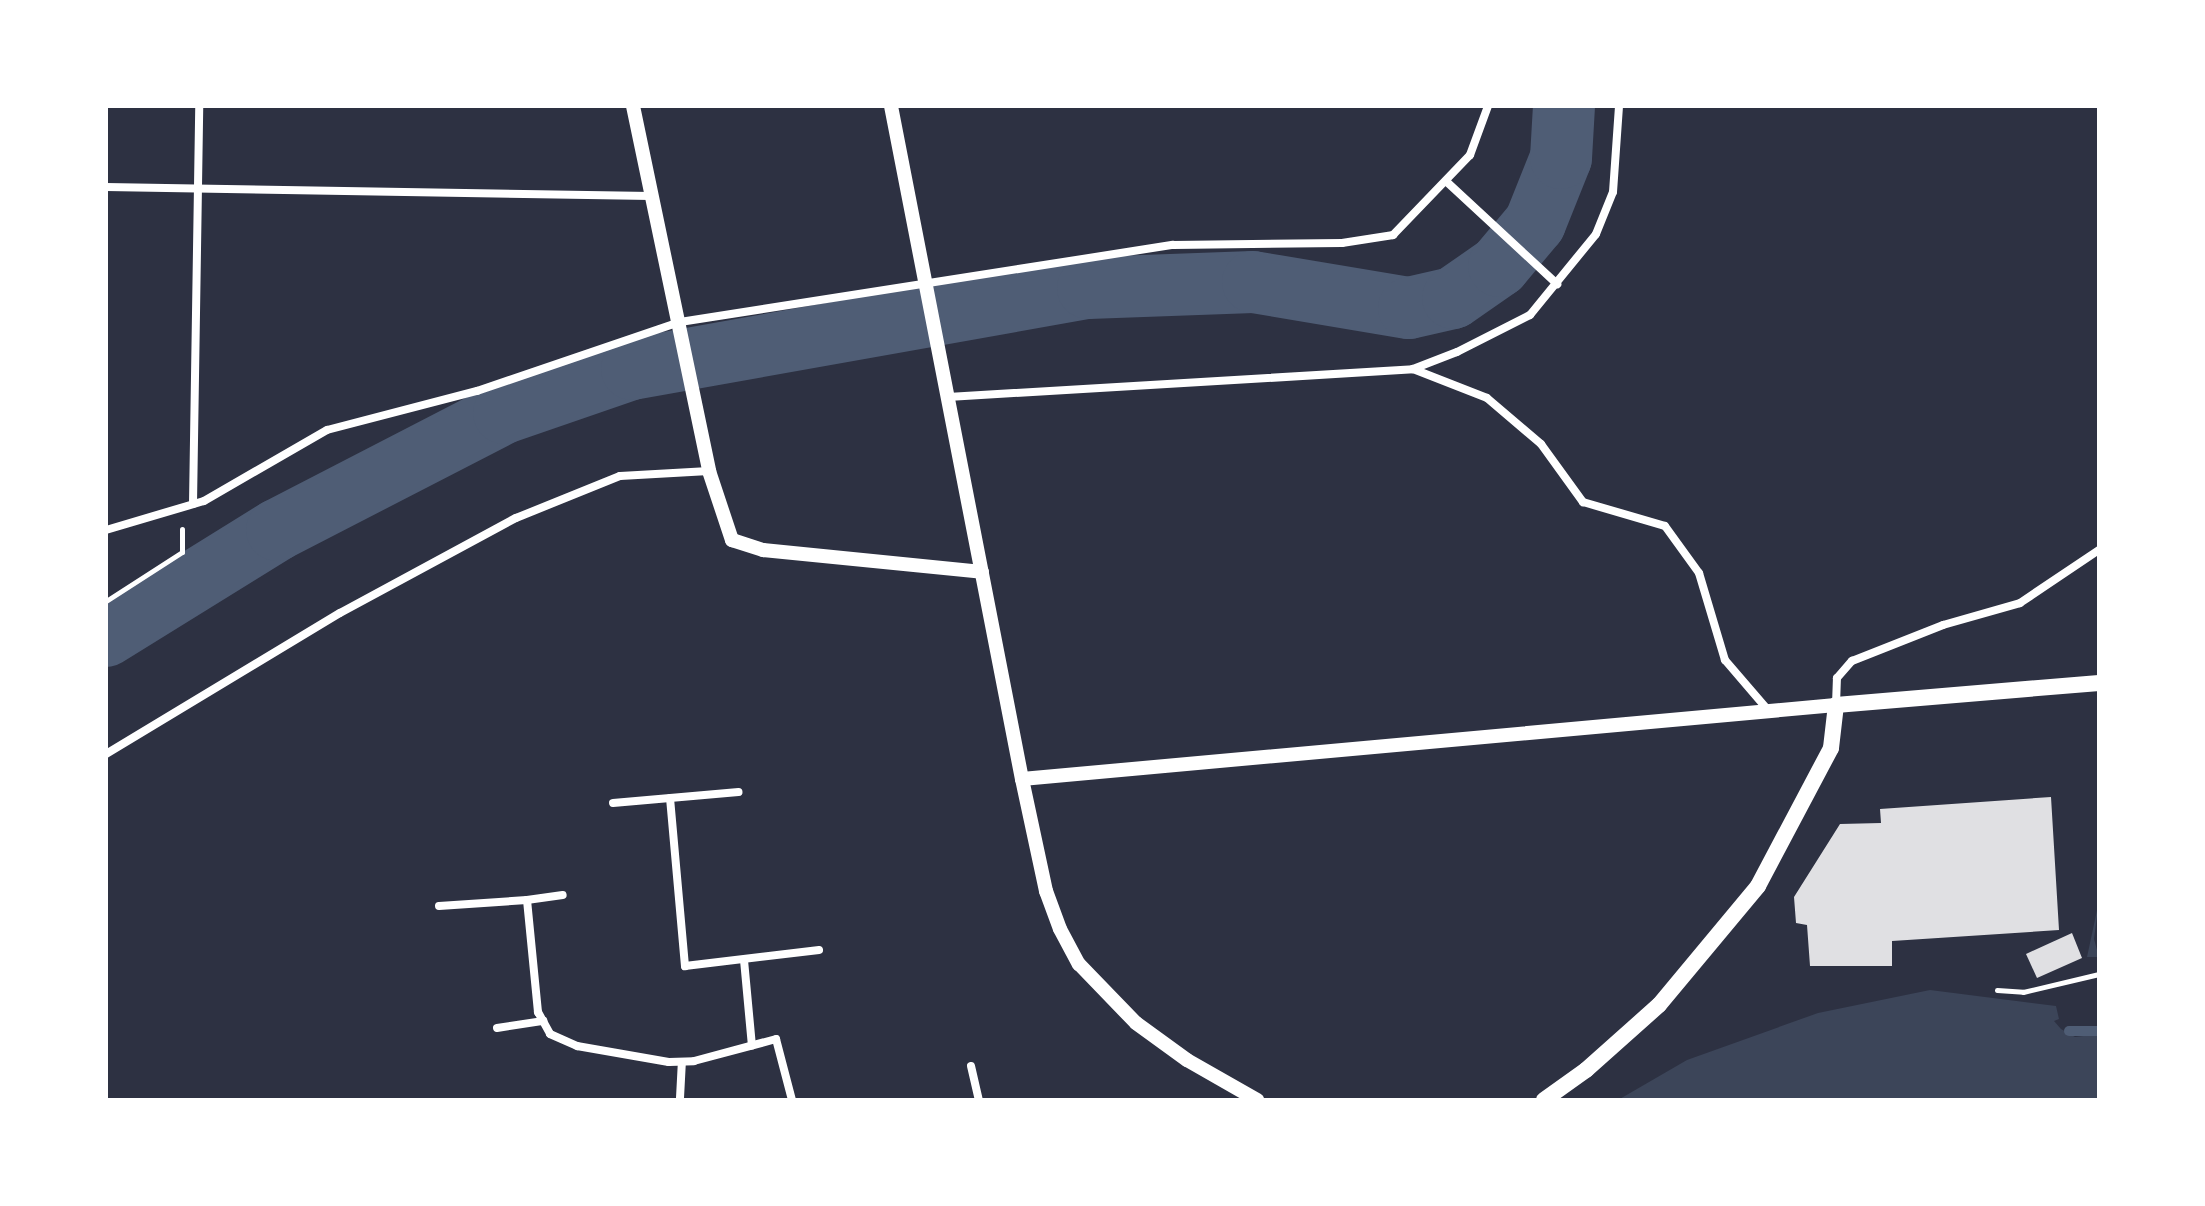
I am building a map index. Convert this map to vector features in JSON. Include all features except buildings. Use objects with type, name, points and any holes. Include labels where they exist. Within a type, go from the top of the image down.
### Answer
[{"type":"main road","points":[[1544,1100],[1586,1070],[1659,1005],[1758,886],[1831,748],[1836,705],[2099,683]]},
{"type":"street","points":[[193,504],[199,106]]},
{"type":"street","points":[[633,106],[709,471],[732,540],[763,550],[982,572]]},
{"type":"street","points":[[891,106],[1046,891],[1079,964],[1136,1023],[1187,1060],[1257,1100]]},
{"type":"street","points":[[106,530],[193,504],[327,430],[477,391],[680,322],[927,288],[1173,245],[1342,243],[1393,235],[1448,183],[1470,155],[1488,106]]},
{"type":"street","points":[[948,397],[1413,369],[1530,315],[1557,284],[1596,234],[1613,192],[1619,106]]},
{"type":"street","points":[[1448,183],[1557,284]]},
{"type":"street","points":[[106,187],[651,196]]},
{"type":"street","points":[[1413,369],[1487,398],[1541,444],[1583,502],[1665,526],[1699,573],[1725,660],[1768,710]]},
{"type":"street","points":[[106,754],[340,613],[516,518],[620,476],[709,471]]},
{"type":"street","points":[[1022,779],[1836,705],[1837,678],[1852,661],[1943,625],[2020,603],[2099,550]]},
{"type":"street","points":[[613,803],[739,792]]},
{"type":"street","points":[[670,798],[685,966],[819,950]]},
{"type":"street","points":[[439,906],[563,895]]},
{"type":"street","points":[[527,900],[543,1021],[550,1034],[577,1046],[682,1062],[776,1039],[792,1100]]},
{"type":"street","points":[[744,960],[752,1046]]},
{"type":"street","points":[[497,1028],[543,1021]]},
{"type":"street","points":[[680,1098],[682,1062]]},
{"type":"street","points":[[971,1066],[979,1100]]},
{"type":"path","points":[[106,601],[182,552],[184,534],[175,509]]},
{"type":"path","points":[[1997,990],[2023,992],[2099,974]]},
{"type":"shaded area","points":[[2099,901],[2094,939],[2099,957],[2087,957]]},
{"type":"shaded area","points":[[1930,990],[2056,1006],[2059,1019],[2054,1021],[2061,1029],[2075,1037],[2099,1034],[2099,1100],[1618,1100],[1687,1060],[1818,1013]]},
{"type":"waterway","points":[[106,636],[277,530],[504,413],[632,369],[1088,288],[1253,282],[1409,308],[1453,298],[1499,266],[1535,223],[1561,158],[1564,106]]},
{"type":"waterway","points":[[2069,1031],[2099,1031]]}]
